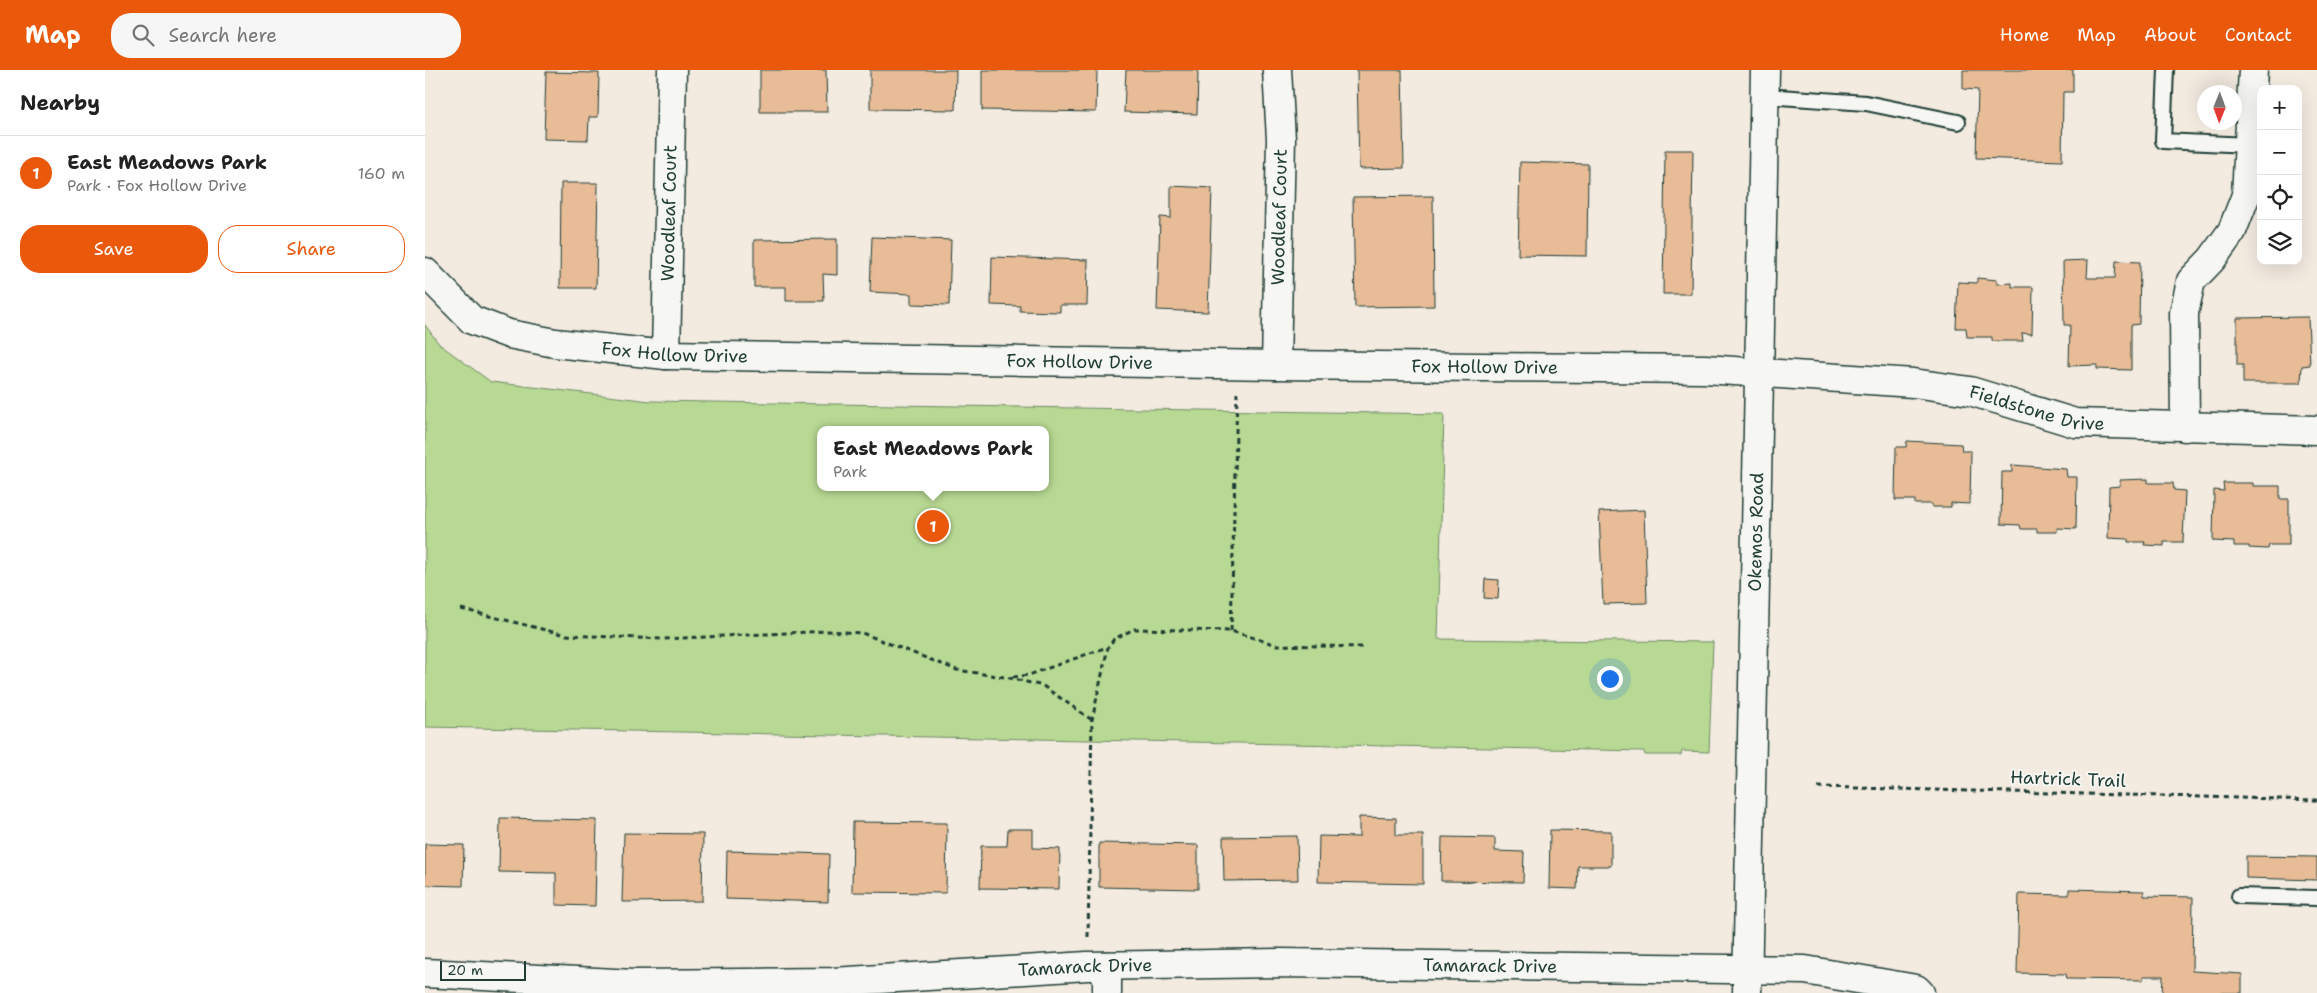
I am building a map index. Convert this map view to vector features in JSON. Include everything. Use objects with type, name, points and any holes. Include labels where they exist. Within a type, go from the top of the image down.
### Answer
[{"type":"street","name":"Woodleaf Court","points":[[666,355],[672,70]]},
{"type":"street","name":"Woodleaf Court","points":[[1276,365],[1281,139],[1277,70]]},
{"type":"street","points":[[2185,427],[2184,313],[2191,281],[2212,259],[2232,231],[2246,195],[2253,70]]},
{"type":"street","name":"Okemos Road","points":[[1747,981],[1765,83]]},
{"type":"street","name":"Fox Hollow Drive","points":[[425,272],[472,320],[509,334],[555,343],[666,355],[1237,365],[1705,369],[1759,372]]},
{"type":"street","name":"Fieldstone Drive","points":[[1759,372],[1913,383],[1970,391],[2075,423],[2317,430]]},
{"type":"street","name":"Tamarack Drive","points":[[425,973],[634,984],[823,982],[1097,966],[1279,963],[1747,981],[1805,970],[1915,989],[1920,993]]},
{"type":"street","points":[[1097,966],[1107,993]]},
{"type":"lane","points":[[2166,70],[2163,141],[2249,146]]},
{"type":"lane","points":[[1765,83],[1958,122]]},
{"type":"lane","points":[[2239,896],[2317,898]]},
{"type":"path","points":[[1231,631],[1237,365]]},
{"type":"path","points":[[461,609],[566,635],[663,639],[828,631],[862,634],[957,670],[1010,678],[1043,686],[1092,720]]},
{"type":"path","points":[[1097,966],[1092,720],[1108,647],[1114,639],[1134,629],[1231,631],[1277,644],[1362,647]]},
{"type":"path","points":[[1010,678],[1029,675],[1108,647]]},
{"type":"path","name":"Hartrick Trail","points":[[1818,787],[2317,800]]},
{"type":"green space","points":[[425,325],[439,344],[491,382],[650,401],[1444,414],[1438,639],[1713,642],[1709,752],[1682,751],[1681,755],[1645,755],[1644,751],[425,727]]},
{"type":"building","points":[[760,70],[826,70],[827,112],[760,112]]},
{"type":"building","points":[[870,70],[956,70],[955,110],[870,109]]},
{"type":"building","points":[[982,70],[1097,70],[1096,112],[982,110]]},
{"type":"building","points":[[1126,70],[1198,70],[1197,114],[1124,112]]},
{"type":"building","points":[[1357,70],[1402,70],[1404,168],[1359,169]]},
{"type":"building","points":[[1963,70],[2073,70],[2073,92],[2063,92],[2062,161],[1976,158],[1978,90],[1963,89]]},
{"type":"building","points":[[546,72],[599,73],[598,117],[589,117],[588,140],[544,139]]},
{"type":"building","points":[[1665,150],[1693,150],[1691,294],[1663,294]]},
{"type":"building","points":[[1520,162],[1588,164],[1587,256],[1518,255]]},
{"type":"building","points":[[561,183],[598,183],[596,288],[560,288]]},
{"type":"building","points":[[1171,186],[1212,188],[1208,312],[1157,310],[1160,217],[1171,218]]},
{"type":"building","points":[[1433,196],[1434,306],[1355,307],[1353,197]]},
{"type":"building","points":[[872,237],[951,240],[949,305],[911,304],[911,294],[870,292]]},
{"type":"building","points":[[837,239],[837,275],[823,274],[824,301],[786,301],[786,287],[754,287],[754,240]]},
{"type":"building","points":[[992,257],[1088,260],[1087,305],[1060,305],[1060,312],[1020,311],[1020,306],[991,305]]},
{"type":"building","points":[[2088,260],[2087,278],[2115,278],[2116,261],[2140,262],[2139,324],[2131,325],[2131,370],[2097,369],[2097,365],[2069,366],[2070,325],[2064,325],[2063,261]]},
{"type":"building","points":[[1977,278],[1997,280],[1997,284],[2012,283],[2012,287],[2033,287],[2032,334],[2022,333],[2023,341],[1992,341],[1992,337],[1967,337],[1966,328],[1956,328],[1958,282],[1977,283]]},
{"type":"building","points":[[2308,317],[2310,365],[2302,366],[2301,383],[2243,383],[2243,365],[2237,365],[2237,318]]},
{"type":"building","points":[[1907,441],[1961,444],[1962,451],[1971,451],[1970,504],[1951,503],[1951,507],[1932,507],[1932,504],[1915,504],[1915,500],[1895,500],[1896,447],[1906,447]]},
{"type":"building","points":[[2012,465],[2066,469],[2067,477],[2077,477],[2076,529],[2057,528],[2057,532],[2037,532],[2037,529],[2021,529],[2020,525],[2001,524],[2002,472],[2012,472]]},
{"type":"building","points":[[2148,479],[2148,483],[2173,483],[2174,490],[2185,491],[2183,542],[2164,542],[2164,546],[2144,545],[2145,542],[2128,542],[2128,539],[2108,538],[2109,487],[2120,486],[2120,480]]},
{"type":"building","points":[[2223,483],[2253,483],[2253,486],[2280,486],[2280,499],[2289,499],[2289,545],[2269,545],[2268,549],[2249,548],[2249,546],[2234,546],[2234,542],[2213,541],[2214,490],[2224,491]]},
{"type":"building","points":[[1644,510],[1647,603],[1603,604],[1599,512]]},
{"type":"building","points":[[1485,579],[1499,580],[1498,599],[1484,598]]},
{"type":"building","points":[[1359,817],[1396,818],[1396,835],[1423,835],[1423,884],[1318,882],[1319,836],[1359,837]]},
{"type":"building","points":[[500,818],[597,820],[595,906],[556,905],[556,873],[499,872]]},
{"type":"building","points":[[853,822],[947,823],[946,893],[852,892]]},
{"type":"building","points":[[1008,829],[1033,829],[1033,848],[1060,849],[1059,889],[980,888],[981,846],[1007,846]]},
{"type":"building","points":[[1550,830],[1611,831],[1611,866],[1578,866],[1577,889],[1549,888]]},
{"type":"building","points":[[624,833],[703,834],[702,901],[622,902]]},
{"type":"building","points":[[1297,836],[1298,880],[1224,881],[1223,837]]},
{"type":"building","points":[[1442,837],[1495,838],[1495,851],[1524,852],[1523,882],[1441,881]]},
{"type":"building","points":[[1099,843],[1198,845],[1198,889],[1099,887]]},
{"type":"building","points":[[425,844],[464,845],[463,886],[425,885]]},
{"type":"building","points":[[727,851],[829,854],[828,902],[726,899]]},
{"type":"building","points":[[2246,856],[2317,857],[2317,880],[2246,878]]},
{"type":"building","points":[[2069,889],[2144,891],[2144,896],[2193,897],[2192,971],[2242,974],[2242,993],[2162,993],[2163,976],[2143,976],[2143,980],[2067,979],[2066,974],[2017,973],[2019,894],[2069,895]]},
{"type":"place","name":"East Meadows Park","points":[[933,526]]}]
